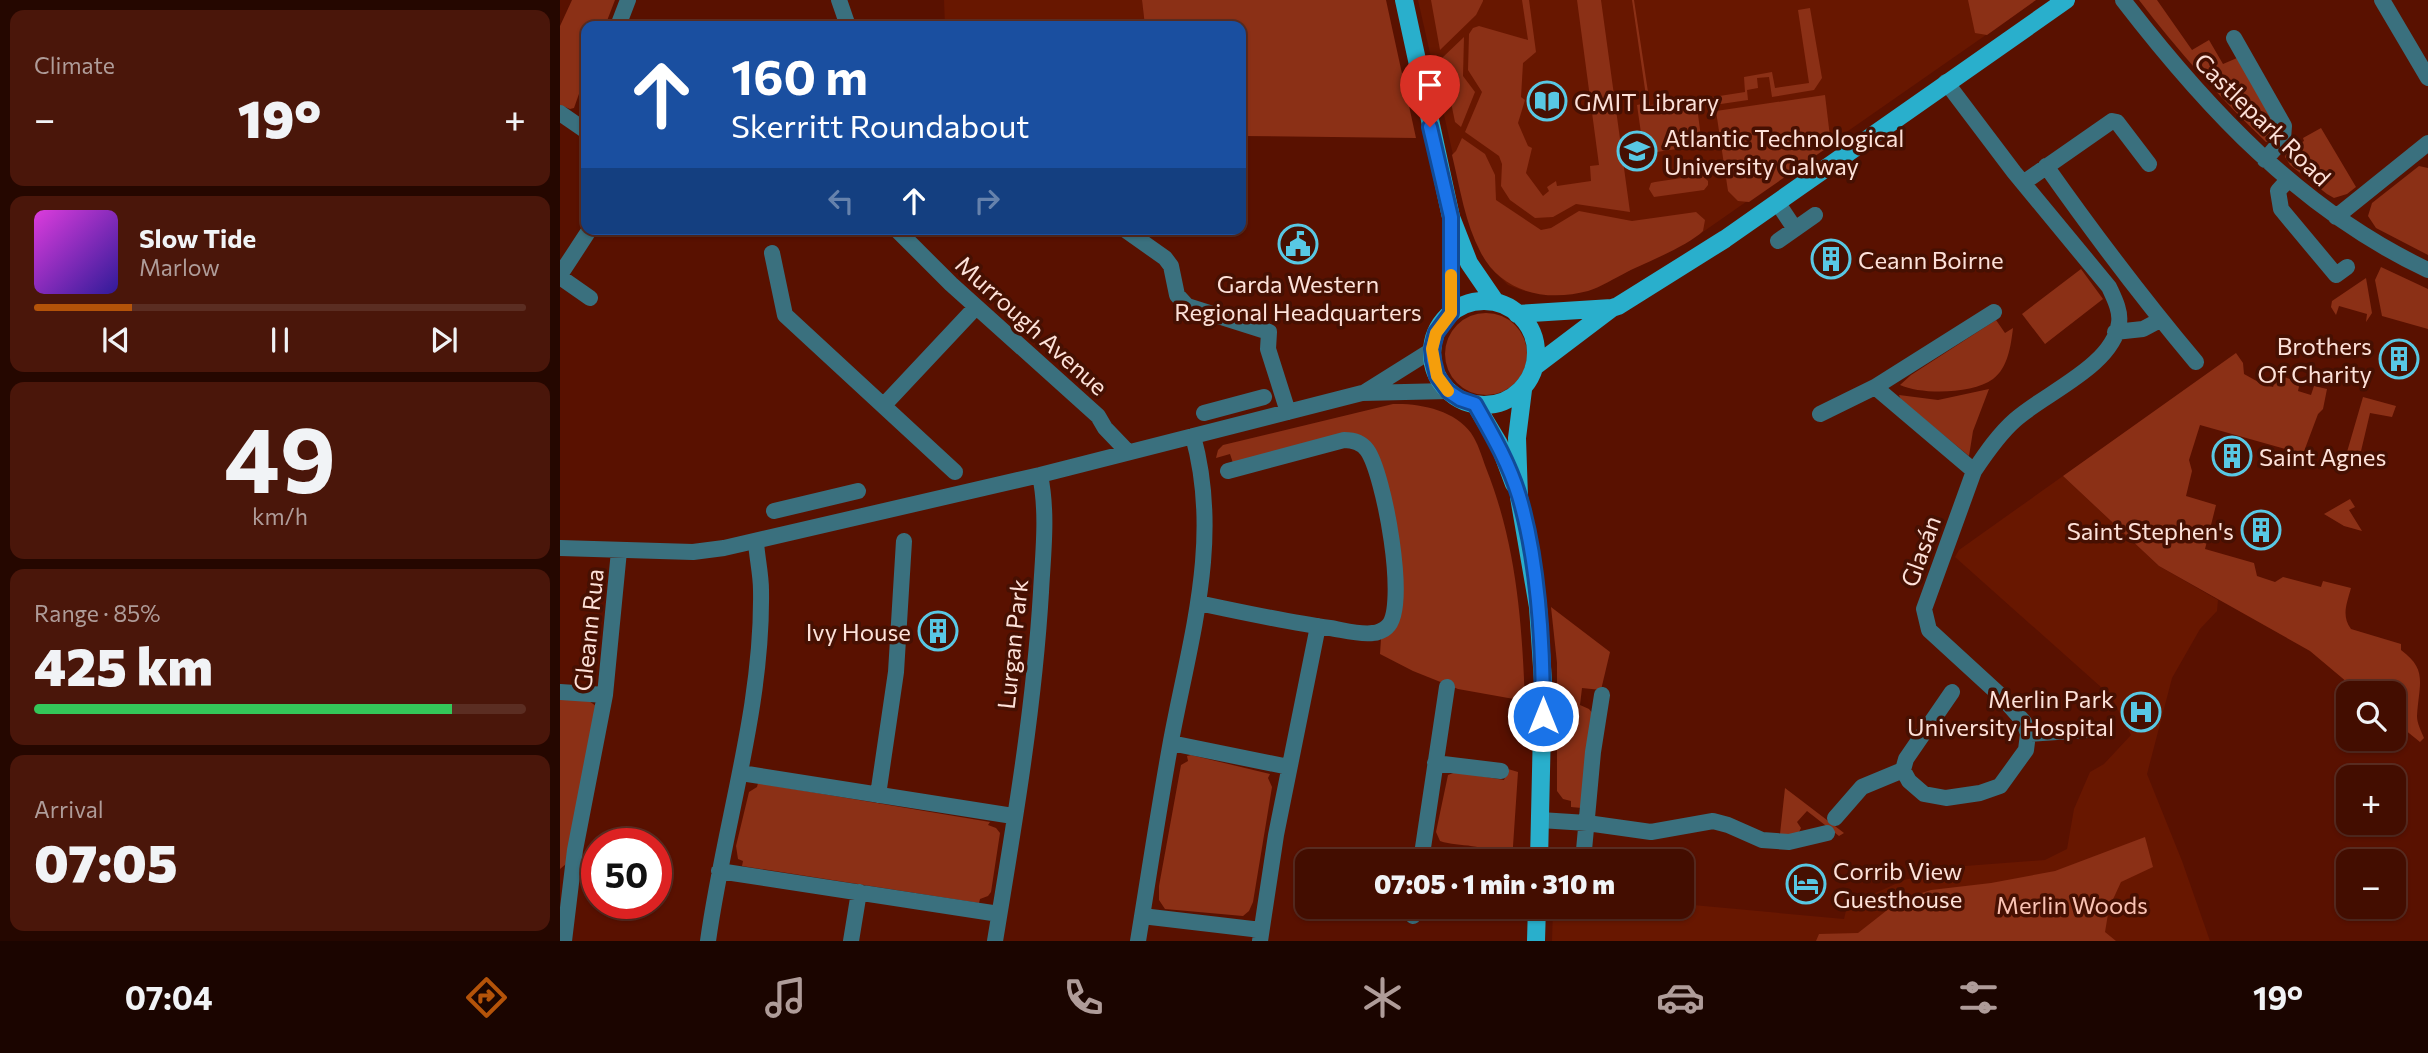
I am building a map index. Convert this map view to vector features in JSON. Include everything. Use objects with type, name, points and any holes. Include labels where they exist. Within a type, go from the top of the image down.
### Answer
[{"type":"main road","points":[[1404,0],[1451,217],[1469,263],[1495,301]]},
{"type":"main road","points":[[1534,367],[1612,308],[1710,249],[2066,0]]},
{"type":"main road","points":[[1451,217],[1451,313]]},
{"type":"main road","points":[[1495,301],[1505,304],[1517,314],[1533,340],[1534,367],[1523,390],[1499,402],[1475,404],[1448,391],[1437,376],[1432,349],[1436,333],[1451,313],[1476,302],[1495,301]]},
{"type":"main road","points":[[1517,314],[1612,308]]},
{"type":"main road","points":[[1523,390],[1517,438],[1519,497],[1533,569],[1541,639],[1543,716],[1539,849]]},
{"type":"main road","points":[[1475,404],[1499,444],[1519,497]]},
{"type":"main road","points":[[1536,941],[1537,919]]},
{"type":"street","points":[[620,21],[628,0]]},
{"type":"street","points":[[839,0],[846,21]]},
{"type":"street","name":"Castlepark Road","points":[[2123,0],[2168,58],[2216,112],[2265,160],[2336,217],[2381,246],[2428,270]]},
{"type":"street","points":[[2382,0],[2428,78]]},
{"type":"street","points":[[2234,38],[2284,126],[2283,139],[2265,160]]},
{"type":"street","points":[[1946,82],[2023,183],[2109,287],[2117,305],[2119,323],[2115,332]]},
{"type":"street","points":[[560,113],[581,123]]},
{"type":"street","points":[[2023,183],[2112,121],[2117,122],[2149,164]]},
{"type":"street","points":[[2336,217],[2428,143]]},
{"type":"street","points":[[2046,166],[2160,320],[2196,362]]},
{"type":"street","points":[[2288,180],[2278,191],[2281,208],[2336,275],[2347,267]]},
{"type":"street","points":[[1777,202],[1795,229]]},
{"type":"street","points":[[2058,226],[2080,214]]},
{"type":"street","points":[[1778,241],[1815,215]]},
{"type":"street","points":[[586,235],[560,276],[590,298]]},
{"type":"street","name":"Murrough Avenue","points":[[902,235],[976,307],[1098,416],[1105,428],[1128,452]]},
{"type":"street","points":[[1132,235],[1165,258],[1171,266],[1180,299],[1187,306],[1269,332],[1268,349],[1288,412]]},
{"type":"street","points":[[772,253],[785,315],[955,472]]},
{"type":"street","points":[[884,405],[976,307]]},
{"type":"street","points":[[1820,414],[1875,387],[1994,312]]},
{"type":"street","points":[[2115,332],[2143,329],[2160,320]]},
{"type":"street","name":"Glasán","points":[[2028,734],[2024,722],[2001,696],[1929,630],[1924,609],[1975,471],[2016,418],[2078,375],[2109,349],[2115,332]]},
{"type":"street","points":[[1363,393],[1432,349]]},
{"type":"street","points":[[1875,387],[1975,471]]},
{"type":"street","points":[[708,941],[719,871],[741,773],[758,656],[761,581],[756,542],[1040,475],[1363,393],[1448,391]]},
{"type":"street","points":[[1204,413],[1264,397]]},
{"type":"street","points":[[1224,408],[1229,427]]},
{"type":"street","name":"Murrough Avenue","points":[[1105,428],[1108,457]]},
{"type":"street","points":[[1139,941],[1204,556],[1206,513],[1202,470],[1193,436]]},
{"type":"street","points":[[1198,603],[1318,626],[1373,633],[1385,629],[1393,617],[1395,581],[1391,536],[1383,494],[1368,451],[1356,442],[1344,440],[1228,471]]},
{"type":"street","name":"Lurgan Park","points":[[995,941],[1038,642],[1045,526],[1040,475]]},
{"type":"street","points":[[774,511],[858,491]]},
{"type":"street","points":[[832,498],[837,522]]},
{"type":"street","points":[[878,795],[896,672],[904,541]]},
{"type":"street","name":"Gleann Rua","points":[[560,548],[693,552],[756,542]]},
{"type":"street","name":"Gleann Rua","points":[[564,941],[566,878],[605,695],[620,551]]},
{"type":"street","points":[[1142,916],[1260,935],[1289,767],[1318,626]]},
{"type":"street","points":[[1422,849],[1447,687]]},
{"type":"street","points":[[560,692],[605,695]]},
{"type":"street","points":[[1952,692],[1906,759],[1903,770],[1909,782],[1924,794],[1946,797],[1980,793],[2000,786],[2026,750],[2028,734],[2101,729]]},
{"type":"street","points":[[1584,849],[1593,752],[1602,695]]},
{"type":"street","points":[[1171,743],[1289,767]]},
{"type":"street","points":[[1435,762],[1501,771]]},
{"type":"street","points":[[1835,818],[1862,787],[1903,770]]},
{"type":"street","points":[[741,773],[1013,816]]},
{"type":"street","points":[[1540,820],[1651,832],[1696,823],[1718,822],[1762,840],[1788,842],[1827,833]]},
{"type":"street","points":[[1537,849],[1539,842]]},
{"type":"street","points":[[719,871],[999,914]]},
{"type":"street","points":[[851,941],[859,892]]},
{"type":"shaded area","points":[[944,0],[1142,0],[1144,21],[945,21]]},
{"type":"shaded area","name":"Atlantic Technological University Galway","points":[[1418,0],[2036,0],[1700,234],[1593,289],[1553,295],[1524,291],[1508,285],[1490,267],[1479,249],[1468,221]]},
{"type":"shaded area","name":"Merlin Park University Hospital","points":[[2063,476],[2159,566],[2218,600],[2217,611],[2200,629],[2172,678],[2147,774],[2210,941],[1552,941],[1553,919],[1694,919],[1694,905],[1844,919],[1847,906],[1904,880],[1965,866],[2045,860],[2067,849],[2074,809],[2090,772],[2104,764],[2131,735],[2111,696],[1955,557],[1959,550]]},
{"type":"green space","points":[[572,0],[615,0],[607,21],[581,21],[581,88],[574,108],[570,109],[560,105],[560,26]]},
{"type":"green space","points":[[1142,0],[1386,0],[1416,138],[1246,136],[1246,21],[1144,21]]},
{"type":"green space","points":[[1431,0],[1483,1],[1476,15],[1440,50]]},
{"type":"green space","points":[[1522,0],[1529,0],[1536,52],[1523,63],[1521,97],[1525,100],[1518,123],[1528,146],[1532,148],[1526,173],[1543,196],[1549,191],[1547,187],[1556,181],[1557,186],[1591,181],[1590,166],[1599,165],[1577,0],[1601,0],[1630,212],[1576,204],[1553,217],[1535,218],[1510,200],[1501,186],[1502,164],[1499,156],[1465,132],[1482,92],[1468,70],[1469,34],[1473,28],[1479,26],[1528,40]]},
{"type":"green space","points":[[1632,0],[1650,105],[1696,99],[1702,145],[1644,154],[1637,105],[1647,103]]},
{"type":"green space","points":[[1968,0],[2036,0],[1987,35],[1975,33]]},
{"type":"green space","points":[[2139,0],[2157,0],[2192,50],[2209,40],[2223,64],[2237,58],[2278,124],[2275,139],[2266,142],[2232,108],[2184,56]]},
{"type":"green space","points":[[1810,8],[1822,78],[1814,90],[1772,97],[1769,77],[1757,78],[1758,88],[1747,90],[1748,100],[1714,105],[1713,97],[1745,92],[1744,77],[1772,72],[1775,88],[1809,83],[1798,10]]},
{"type":"green space","points":[[1464,37],[1463,76],[1475,92],[1461,127],[1455,122],[1442,58]]},
{"type":"green space","points":[[1825,95],[1831,145],[1749,202],[1738,201],[1728,191],[1716,111]]},
{"type":"green space","points":[[2321,128],[2356,187],[2347,194],[2334,198],[2290,165],[2285,157],[2287,151],[2304,141],[2303,138]]},
{"type":"green space","points":[[1462,138],[1485,154],[1495,175],[1496,200],[1541,230],[1551,228],[1579,211],[1632,221],[1696,212],[1705,220],[1703,231],[1678,248],[1588,291],[1542,294],[1513,286],[1490,267],[1475,242],[1452,155]]},
{"type":"green space","points":[[2419,166],[2428,168],[2428,255],[2376,228],[2368,216],[2372,203]]},
{"type":"green space","points":[[1702,175],[1708,181],[1704,190],[1654,197],[1649,189],[1651,183]]},
{"type":"green space","points":[[2381,267],[2428,289],[2428,329],[2382,316],[2375,280]]},
{"type":"green space","points":[[2081,269],[2103,299],[2045,344],[2022,314]]},
{"type":"green space","points":[[2366,278],[2372,313],[2366,322],[2367,314],[2339,306],[2336,315],[2331,307],[2332,301]]},
{"type":"green space","points":[[1486,313],[1502,316],[1515,325],[1524,338],[1527,354],[1524,370],[1515,383],[1502,392],[1486,395],[1470,392],[1457,383],[1448,370],[1445,354],[1448,338],[1457,325],[1470,316]]},
{"type":"green space","points":[[1996,320],[2005,333],[2013,328],[2005,363],[1993,379],[1973,388],[1947,391],[1921,390],[1900,385],[1911,375]]},
{"type":"green space","points":[[2236,353],[2243,363],[2244,374],[2262,384],[2273,387],[2277,375],[2300,382],[2298,391],[2311,395],[2314,386],[2327,389],[2323,409],[2318,414],[2303,454],[2200,425],[2189,460],[2192,471],[2186,496],[2216,505],[2205,549],[2254,563],[2257,576],[2275,582],[2283,577],[2321,587],[2323,581],[2351,588],[2346,619],[2351,629],[2401,644],[2401,650],[2415,664],[2420,678],[2417,719],[2424,738],[2420,742],[2406,731],[2406,681],[2346,681],[2310,651],[2159,566],[2063,476]]},
{"type":"green space","points":[[1989,389],[1973,431],[1969,456],[1901,400],[1899,395],[1938,400]]},
{"type":"green space","points":[[2363,397],[2396,406],[2392,417],[2370,413],[2357,468],[2347,452]]},
{"type":"green space","points":[[1393,404],[1414,405],[1446,413],[1464,425],[1478,446],[1496,496],[1511,554],[1522,641],[1525,701],[1458,689],[1380,654],[1381,639],[1399,619],[1368,441],[1233,463],[1230,454],[1216,458],[1223,445]]},
{"type":"green space","points":[[2350,499],[2355,507],[2349,510],[2362,531],[2344,526],[2324,514]]},
{"type":"green space","points":[[1551,607],[1610,652],[1601,690],[1582,688],[1580,705],[1593,714],[1582,808],[1571,807],[1571,801],[1563,799],[1557,791],[1557,663]]},
{"type":"green space","points":[[560,698],[589,701],[596,706],[566,864],[560,869]]},
{"type":"green space","points":[[1187,756],[1270,774],[1268,778],[1272,787],[1253,902],[1243,916],[1165,909],[1159,900],[1159,886],[1181,765],[1188,761]]},
{"type":"green space","points":[[1508,769],[1518,772],[1513,849],[1484,849],[1440,841],[1436,832],[1448,775],[1456,772],[1504,780]]},
{"type":"green space","points":[[758,783],[990,822],[988,825],[1000,833],[991,892],[980,899],[979,903],[742,866],[743,861],[738,859],[736,846],[749,792],[757,787]]},
{"type":"green space","points":[[1785,788],[1844,833],[1839,836],[1807,811],[1797,822],[1801,828],[1798,834],[1780,834]]},
{"type":"green space","name":"Merlin Woods","points":[[2145,837],[2153,867],[2121,882],[2109,908],[2105,932],[2116,941],[1816,941],[1819,934],[1858,933],[1900,900],[1931,890],[1991,883],[2055,871]]},
{"type":"slow traffic","points":[[1448,391],[1437,376],[1432,349],[1436,333],[1451,313],[1451,275]]},
{"type":"place","name":"GMIT Library","points":[[1547,101]]},
{"type":"place","name":"Atlantic Technological University Galway","points":[[1637,151]]},
{"type":"place","name":"Garda Western Regional Headquarters","points":[[1298,244]]},
{"type":"place","name":"Ceann Boirne","points":[[1831,259]]},
{"type":"place","name":"Brothers Of Charity","points":[[2399,359]]},
{"type":"place","name":"Saint Agnes","points":[[2232,456]]},
{"type":"place","name":"Saint Stephen's","points":[[2261,530]]},
{"type":"place","name":"Ivy House","points":[[938,631]]},
{"type":"place","name":"Merlin Park University Hospital","points":[[2141,712]]},
{"type":"place","name":"Corrib View Guesthouse","points":[[1806,884]]},
{"type":"route","points":[[1430,127],[1451,217],[1451,313],[1436,333],[1432,349],[1433,360],[1437,376],[1448,391],[1475,404],[1499,444],[1519,497],[1538,607],[1543,716]]}]
